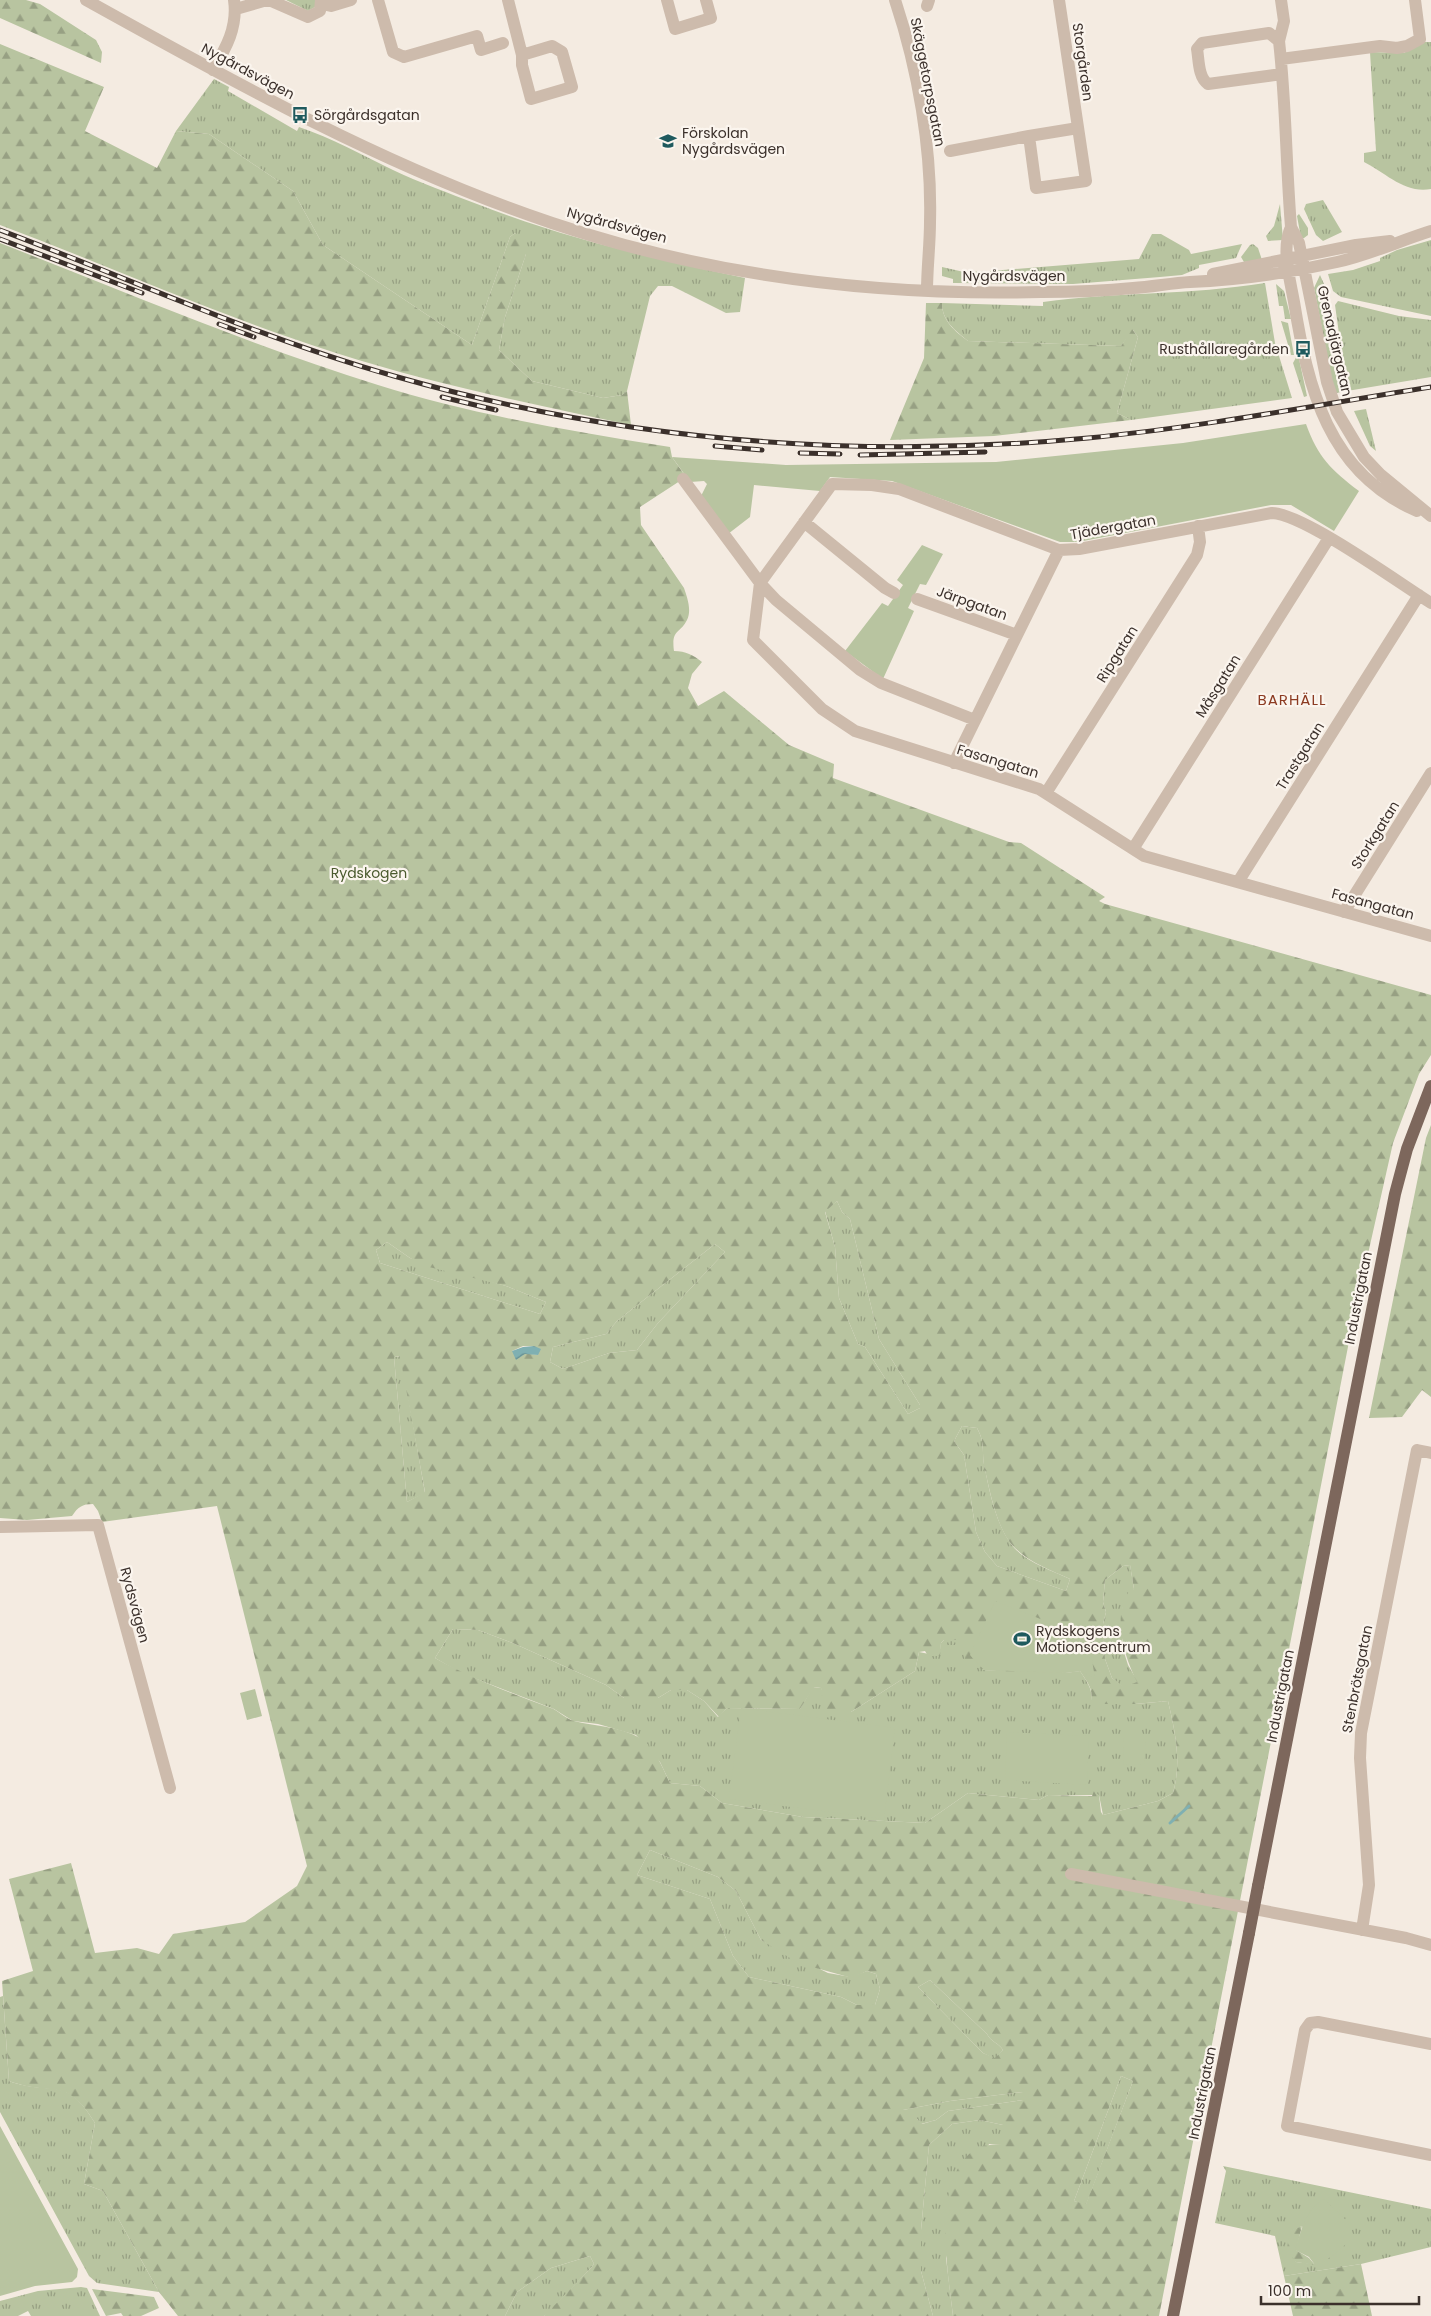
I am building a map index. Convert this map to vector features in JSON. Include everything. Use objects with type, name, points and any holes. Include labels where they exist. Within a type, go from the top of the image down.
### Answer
[{"type":"main road","name":"Industrigatan","points":[[1173,2316],[1392,1204],[1406,1149],[1431,1086]]},
{"type":"street","name":"Nygårdsvägen","points":[[86,0],[213,70],[397,163],[554,224],[632,246],[762,274],[857,286],[927,291],[1048,292],[1136,288],[1190,282],[1208,275],[1288,265],[1356,245],[1405,239],[1431,231]]},
{"type":"street","points":[[213,70],[230,38],[235,4],[268,0],[308,17],[320,11],[321,2],[330,6],[351,0]]},
{"type":"street","points":[[378,0],[393,52],[404,57],[477,36],[481,50],[503,43]]},
{"type":"street","points":[[508,0],[531,99],[572,87],[562,52],[552,46],[522,55]]},
{"type":"street","points":[[667,0],[675,29],[711,18],[706,0]]},
{"type":"street","name":"Skäggetorpsgatan","points":[[895,0],[913,69],[923,124],[930,205],[927,291]]},
{"type":"street","name":"Storgården","points":[[1030,136],[1036,188],[1086,182],[1059,0]]},
{"type":"street","points":[[1281,0],[1284,21],[1279,41],[1291,227],[1288,238],[1288,265]]},
{"type":"street","points":[[1281,59],[1380,46],[1407,46],[1420,38],[1415,0]]},
{"type":"street","points":[[1279,41],[1269,33],[1202,43],[1197,48],[1201,72],[1204,81],[1208,84],[1282,74]]},
{"type":"street","points":[[950,152],[1078,128]]},
{"type":"street","points":[[1291,227],[1299,242],[1303,262]]},
{"type":"street","name":"Grenadjärgatan","points":[[1303,262],[1326,382],[1343,424],[1364,457],[1381,475],[1430,514]]},
{"type":"street","name":"Grenadjärgatan","points":[[1288,265],[1312,389],[1329,430],[1349,460],[1369,481],[1403,505],[1430,514]]},
{"type":"street","points":[[683,479],[760,583],[776,600],[860,670],[881,683],[975,720]]},
{"type":"street","name":"Tjädergatan","points":[[760,583],[832,484],[872,485],[899,489],[1059,550],[1079,549],[1278,513],[1293,517],[1329,538],[1431,603]]},
{"type":"street","points":[[804,522],[885,588],[894,592]]},
{"type":"street","name":"Ripgatan","points":[[1046,793],[1197,555],[1200,542],[1198,526]]},
{"type":"street","name":"Måsgatan","points":[[1133,849],[1329,538]]},
{"type":"street","name":"Järpgatan","points":[[954,763],[1059,550]]},
{"type":"street","name":"Fasangatan","points":[[760,583],[753,640],[822,709],[855,731],[1046,793],[1144,856],[1431,936]]},
{"type":"street","name":"Trastgatan","points":[[1238,882],[1419,595]]},
{"type":"street","name":"Järpgatan","points":[[917,599],[1017,635]]},
{"type":"street","name":"Storkgatan","points":[[1344,912],[1431,773]]},
{"type":"street","name":"Stenbrötsgatan","points":[[1362,1930],[1369,1892],[1360,1747],[1363,1718],[1418,1450],[1431,1453]]},
{"type":"street","name":"Rydsvägen","points":[[0,1527],[98,1525],[170,1788]]},
{"type":"street","points":[[1072,1874],[1422,1942],[1431,1946]]},
{"type":"street","points":[[1431,2044],[1318,2022],[1310,2023],[1305,2030],[1287,2126],[1431,2155]]},
{"type":"green space","points":[[0,0],[26,0],[40,4],[96,40],[102,52],[101,63],[0,18]]},
{"type":"green space","points":[[286,0],[316,0],[315,7],[308,11]]},
{"type":"green space","points":[[1421,42],[1431,42],[1431,189],[1422,190],[1404,186],[1364,162],[1364,153],[1376,151],[1370,52],[1404,53]]},
{"type":"green space","points":[[0,44],[104,87],[85,131],[157,168],[176,131],[209,134],[293,191],[323,245],[472,345],[510,237],[515,233],[526,241],[526,254],[505,317],[499,350],[532,381],[603,398],[622,395],[627,391],[631,425],[446,384],[336,353],[209,308],[0,225]]},
{"type":"green space","points":[[214,79],[229,87],[228,91],[297,131],[299,127],[323,136],[403,175],[477,204],[543,227],[610,247],[745,278],[740,312],[726,313],[672,286],[658,286],[650,296],[627,391],[622,395],[603,398],[532,381],[499,350],[505,317],[526,254],[515,233],[510,237],[472,345],[323,245],[293,191],[209,134],[176,131]]},
{"type":"green space","points":[[1323,200],[1342,232],[1323,241],[1316,235],[1304,209],[1306,204]]},
{"type":"green space","points":[[1280,204],[1283,240],[1268,241],[1266,236],[1274,226]]},
{"type":"green space","points":[[1299,214],[1308,228],[1308,235],[1304,238],[1301,238],[1297,216]]},
{"type":"green space","points":[[1152,234],[1161,234],[1189,250],[1191,254],[1242,244],[1236,258],[1199,265],[1199,268],[1182,275],[1073,284],[953,283],[953,279],[942,276],[942,267],[964,272],[990,271],[1139,259]]},
{"type":"green space","points":[[1431,240],[1431,316],[1341,297],[1333,291],[1328,274],[1353,270],[1380,261],[1380,258],[1397,250]]},
{"type":"green space","name":"Rydskogen","points":[[0,243],[283,353],[414,396],[486,414],[670,447],[672,457],[686,477],[640,507],[641,525],[684,588],[689,608],[688,616],[675,635],[673,644],[674,651],[689,654],[702,662],[692,674],[688,688],[698,706],[724,691],[789,745],[834,764],[833,778],[1009,842],[1021,843],[1105,897],[1099,901],[1105,904],[1431,995],[1431,1055],[1419,1074],[1393,1143],[1354,1316],[1159,2316],[953,2316],[946,2252],[947,2204],[952,2182],[961,2164],[974,2150],[984,2146],[1003,2144],[1003,2125],[980,2120],[952,2124],[929,2145],[921,2230],[921,2271],[933,2316],[544,2316],[591,2268],[594,2264],[590,2256],[551,2268],[517,2292],[505,2316],[178,2316],[159,2292],[103,2191],[84,2184],[95,2123],[85,2108],[75,2098],[66,2093],[9,2081],[2,1981],[33,1971],[9,1879],[71,1863],[95,1953],[137,1948],[159,1954],[173,1934],[245,1922],[297,1886],[307,1866],[217,1506],[102,1522],[93,1504],[81,1507],[72,1516],[27,1520],[0,1518]],"holes":[[[837,1201],[842,1212],[850,1219],[879,1339],[920,1405],[920,1408],[908,1414],[865,1347],[858,1344],[839,1298],[835,1247],[825,1212]],[[387,1242],[410,1258],[429,1267],[506,1286],[546,1302],[540,1314],[380,1263],[376,1250]],[[715,1244],[725,1252],[658,1323],[637,1350],[609,1353],[563,1369],[550,1362],[553,1347],[606,1334],[617,1321]],[[523,1346],[534,1346],[538,1355],[512,1351]],[[400,1356],[425,1492],[407,1502],[394,1357]],[[962,1426],[977,1428],[980,1434],[984,1464],[992,1499],[998,1520],[1007,1539],[1019,1552],[1032,1561],[1070,1579],[1066,1591],[997,1566],[985,1552],[976,1532],[964,1455],[954,1441]],[[1130,1565],[1134,1589],[1129,1591],[1124,1602],[1121,1613],[1121,1625],[1124,1649],[1137,1682],[1124,1687],[1112,1678],[1105,1659],[1103,1624],[1106,1612],[1103,1602],[1105,1580],[1123,1566]],[[453,1629],[478,1630],[515,1644],[606,1685],[624,1698],[658,1698],[671,1690],[687,1690],[704,1701],[719,1717],[727,1708],[800,1709],[814,1687],[821,1688],[824,1712],[851,1712],[915,1671],[919,1652],[925,1651],[928,1656],[940,1656],[941,1643],[944,1640],[966,1640],[968,1645],[965,1650],[965,1665],[1022,1673],[1080,1671],[1091,1690],[1090,1704],[1135,1704],[1168,1701],[1176,1747],[1176,1781],[1173,1793],[1158,1801],[1103,1815],[1099,1795],[1094,1791],[1092,1796],[1048,1795],[1039,1800],[968,1793],[925,1823],[803,1817],[722,1803],[700,1786],[670,1783],[652,1749],[636,1736],[628,1732],[571,1720],[551,1708],[463,1673],[435,1658]],[[650,1850],[718,1877],[736,1891],[761,1940],[798,1963],[852,1978],[867,1971],[876,1974],[880,1989],[875,2005],[857,2005],[841,1997],[749,1977],[733,1956],[710,1899],[637,1875]],[[930,1980],[1003,2050],[995,2058],[983,2053],[918,1987]],[[1121,2076],[1133,2081],[1086,2204],[1074,2201]],[[1023,2092],[1023,2100],[948,2111],[936,2120],[922,2124],[917,2119],[903,2119],[903,2110],[950,2101]]]},
{"type":"green space","points":[[1253,244],[1258,248],[1262,260],[1244,262],[1241,257],[1250,245]]},
{"type":"green space","points":[[1320,275],[1330,303],[1336,332],[1342,392],[1336,393],[1333,386],[1314,288]]},
{"type":"green space","points":[[1265,283],[1275,343],[1292,398],[1131,420],[1117,413],[1138,337],[1133,330],[1121,346],[968,341],[947,320],[942,303],[1043,306],[1043,302],[1098,296],[1209,290]]},
{"type":"green space","points":[[1276,284],[1284,291],[1291,319],[1285,319],[1283,306],[1279,306]]},
{"type":"green space","points":[[1338,301],[1399,316],[1431,320],[1431,377],[1347,391],[1335,305]]},
{"type":"green space","points":[[926,303],[942,303],[947,320],[968,341],[1121,346],[1132,329],[1138,337],[1117,413],[1131,420],[994,436],[890,440],[924,358]]},
{"type":"green space","points":[[1281,321],[1288,323],[1294,355],[1291,355]]},
{"type":"green space","points":[[1298,354],[1307,396],[1304,397],[1293,363]]},
{"type":"green space","points":[[1366,409],[1376,451],[1370,446],[1354,411]]},
{"type":"green space","points":[[1306,424],[1315,445],[1326,462],[1359,491],[1334,531],[1291,505],[1271,505],[1078,542],[1060,542],[892,481],[830,477],[820,491],[754,485],[750,517],[728,534],[700,498],[707,484],[704,481],[690,482],[672,457],[786,465],[996,462],[1183,443]]},
{"type":"green space","points":[[922,545],[943,554],[926,585],[920,584],[908,608],[914,611],[883,679],[845,651],[882,603],[888,606],[903,585],[897,580]]},
{"type":"green space","points":[[1431,1125],[1431,1397],[1422,1390],[1402,1417],[1369,1418],[1426,1138]]},
{"type":"green space","points":[[837,1201],[842,1212],[850,1219],[879,1339],[920,1405],[920,1408],[908,1414],[865,1347],[858,1344],[839,1298],[835,1247],[825,1211]]},
{"type":"green space","points":[[387,1242],[410,1258],[506,1286],[546,1302],[540,1314],[380,1263],[376,1250]]},
{"type":"green space","points":[[715,1244],[725,1252],[658,1323],[637,1350],[609,1353],[563,1369],[550,1362],[553,1347],[606,1334],[617,1321]]},
{"type":"green space","points":[[401,1356],[425,1493],[407,1502],[394,1357]]},
{"type":"green space","points":[[962,1426],[977,1428],[980,1434],[991,1498],[1001,1527],[1011,1544],[1023,1556],[1038,1565],[1070,1579],[1066,1591],[997,1566],[985,1552],[976,1532],[964,1455],[954,1441]]},
{"type":"green space","points":[[1130,1565],[1134,1589],[1122,1609],[1122,1646],[1128,1665],[1138,1682],[1124,1688],[1112,1678],[1105,1659],[1103,1624],[1106,1612],[1103,1602],[1105,1580],[1123,1566]]},
{"type":"green space","name":"Rydskogens Motionscentrum","points":[[995,1601],[1048,1622],[1092,1660],[1095,1678],[1080,1671],[1065,1673],[984,1670],[970,1655]]},
{"type":"green space","points":[[453,1629],[478,1630],[515,1644],[606,1685],[624,1698],[658,1698],[671,1690],[687,1690],[704,1701],[718,1717],[727,1708],[800,1709],[813,1687],[821,1688],[824,1695],[851,1712],[915,1671],[919,1652],[939,1656],[941,1643],[944,1640],[967,1640],[984,1670],[1065,1673],[1080,1671],[1091,1690],[1091,1704],[1135,1704],[1168,1701],[1176,1747],[1176,1781],[1173,1793],[1158,1801],[1103,1815],[1099,1795],[1048,1795],[1039,1800],[968,1793],[925,1823],[803,1817],[722,1803],[700,1786],[670,1783],[660,1762],[636,1735],[598,1724],[573,1721],[554,1709],[461,1673],[435,1658]]},
{"type":"green space","points":[[942,1645],[962,1645],[962,1667],[942,1667]]},
{"type":"green space","points":[[255,1689],[262,1716],[247,1720],[240,1693]]},
{"type":"green space","points":[[741,1708],[895,1728],[884,1819],[729,1799]]},
{"type":"green space","points":[[1007,1732],[1089,1736],[1087,1785],[1005,1780]]},
{"type":"green space","points":[[1124,1738],[1146,1738],[1144,1765],[1123,1764]]},
{"type":"green space","points":[[650,1850],[718,1877],[736,1891],[761,1940],[828,1973],[851,1977],[867,1971],[876,1974],[880,1989],[875,2005],[857,2005],[841,1997],[749,1977],[733,1956],[710,1899],[637,1875]]},
{"type":"green space","points":[[930,1980],[1003,2050],[995,2059],[983,2053],[918,1987]]},
{"type":"green space","points":[[3,1996],[9,2081],[66,2092],[84,2107],[95,2123],[84,2184],[103,2191],[159,2292],[97,2283],[89,2276],[0,2112],[0,1997]]},
{"type":"green space","points":[[1121,2076],[1133,2081],[1086,2205],[1074,2201]]},
{"type":"green space","points":[[1023,2092],[1023,2100],[948,2111],[936,2120],[921,2124],[917,2119],[903,2119],[903,2110],[950,2101]]},
{"type":"green space","points":[[980,2120],[1003,2125],[1003,2145],[989,2144],[946,2258],[953,2316],[933,2316],[921,2271],[921,2230],[929,2145],[952,2124]]},
{"type":"green space","points":[[0,2126],[78,2269],[77,2277],[72,2282],[35,2286],[0,2296]]},
{"type":"green space","points":[[1223,2166],[1431,2209],[1431,2247],[1361,2264],[1284,2276],[1275,2236],[1215,2223],[1226,2171]],"holes":[[[1302,2226],[1315,2264],[1296,2262],[1289,2232]]]},
{"type":"green space","points":[[1324,2199],[1346,2220],[1346,2244],[1331,2257],[1315,2265],[1309,2257],[1295,2250],[1308,2215]]},
{"type":"green space","points":[[1302,2226],[1296,2250],[1309,2258],[1315,2265],[1296,2262],[1287,2251],[1289,2231]]},
{"type":"green space","points":[[590,2256],[594,2264],[547,2314],[544,2316],[505,2316],[517,2292],[551,2268]]},
{"type":"green space","points":[[1361,2264],[1372,2316],[1293,2316],[1284,2276]]},
{"type":"green space","points":[[87,2288],[100,2316],[31,2316],[28,2311],[18,2316],[0,2316],[0,2301],[38,2291]]},
{"type":"green space","points":[[92,2289],[154,2297],[159,2308],[141,2316],[123,2316],[121,2313],[106,2316]]},
{"type":"water","points":[[534,1346],[541,1349],[538,1355],[525,1354],[516,1360],[512,1351]]},
{"type":"waterway","points":[[1170,1823],[1189,1806]]},
{"type":"railway","points":[[0,230],[245,326],[344,361],[394,376],[480,398],[565,416],[652,430],[738,440],[912,447],[1088,438],[1217,422],[1431,387]]},
{"type":"railway","points":[[0,239],[142,293]]},
{"type":"railway","points":[[219,324],[254,337]]},
{"type":"railway","points":[[442,397],[496,410]]},
{"type":"railway","points":[[715,446],[762,450]]},
{"type":"railway","points":[[860,455],[985,452]]},
{"type":"railway","points":[[800,453],[840,454]]},
{"type":"place","name":"Sörgårdsgatan","points":[[300,115]]},
{"type":"place","name":"Förskolan Nygårdsvägen","points":[[668,141]]},
{"type":"place","name":"Rusthållaregården","points":[[1303,349]]},
{"type":"place","name":"Rydskogens Motionscentrum","points":[[1022,1639]]},
{"type":"district","name":"BARHÄLL","points":[[1292,700]]}]
